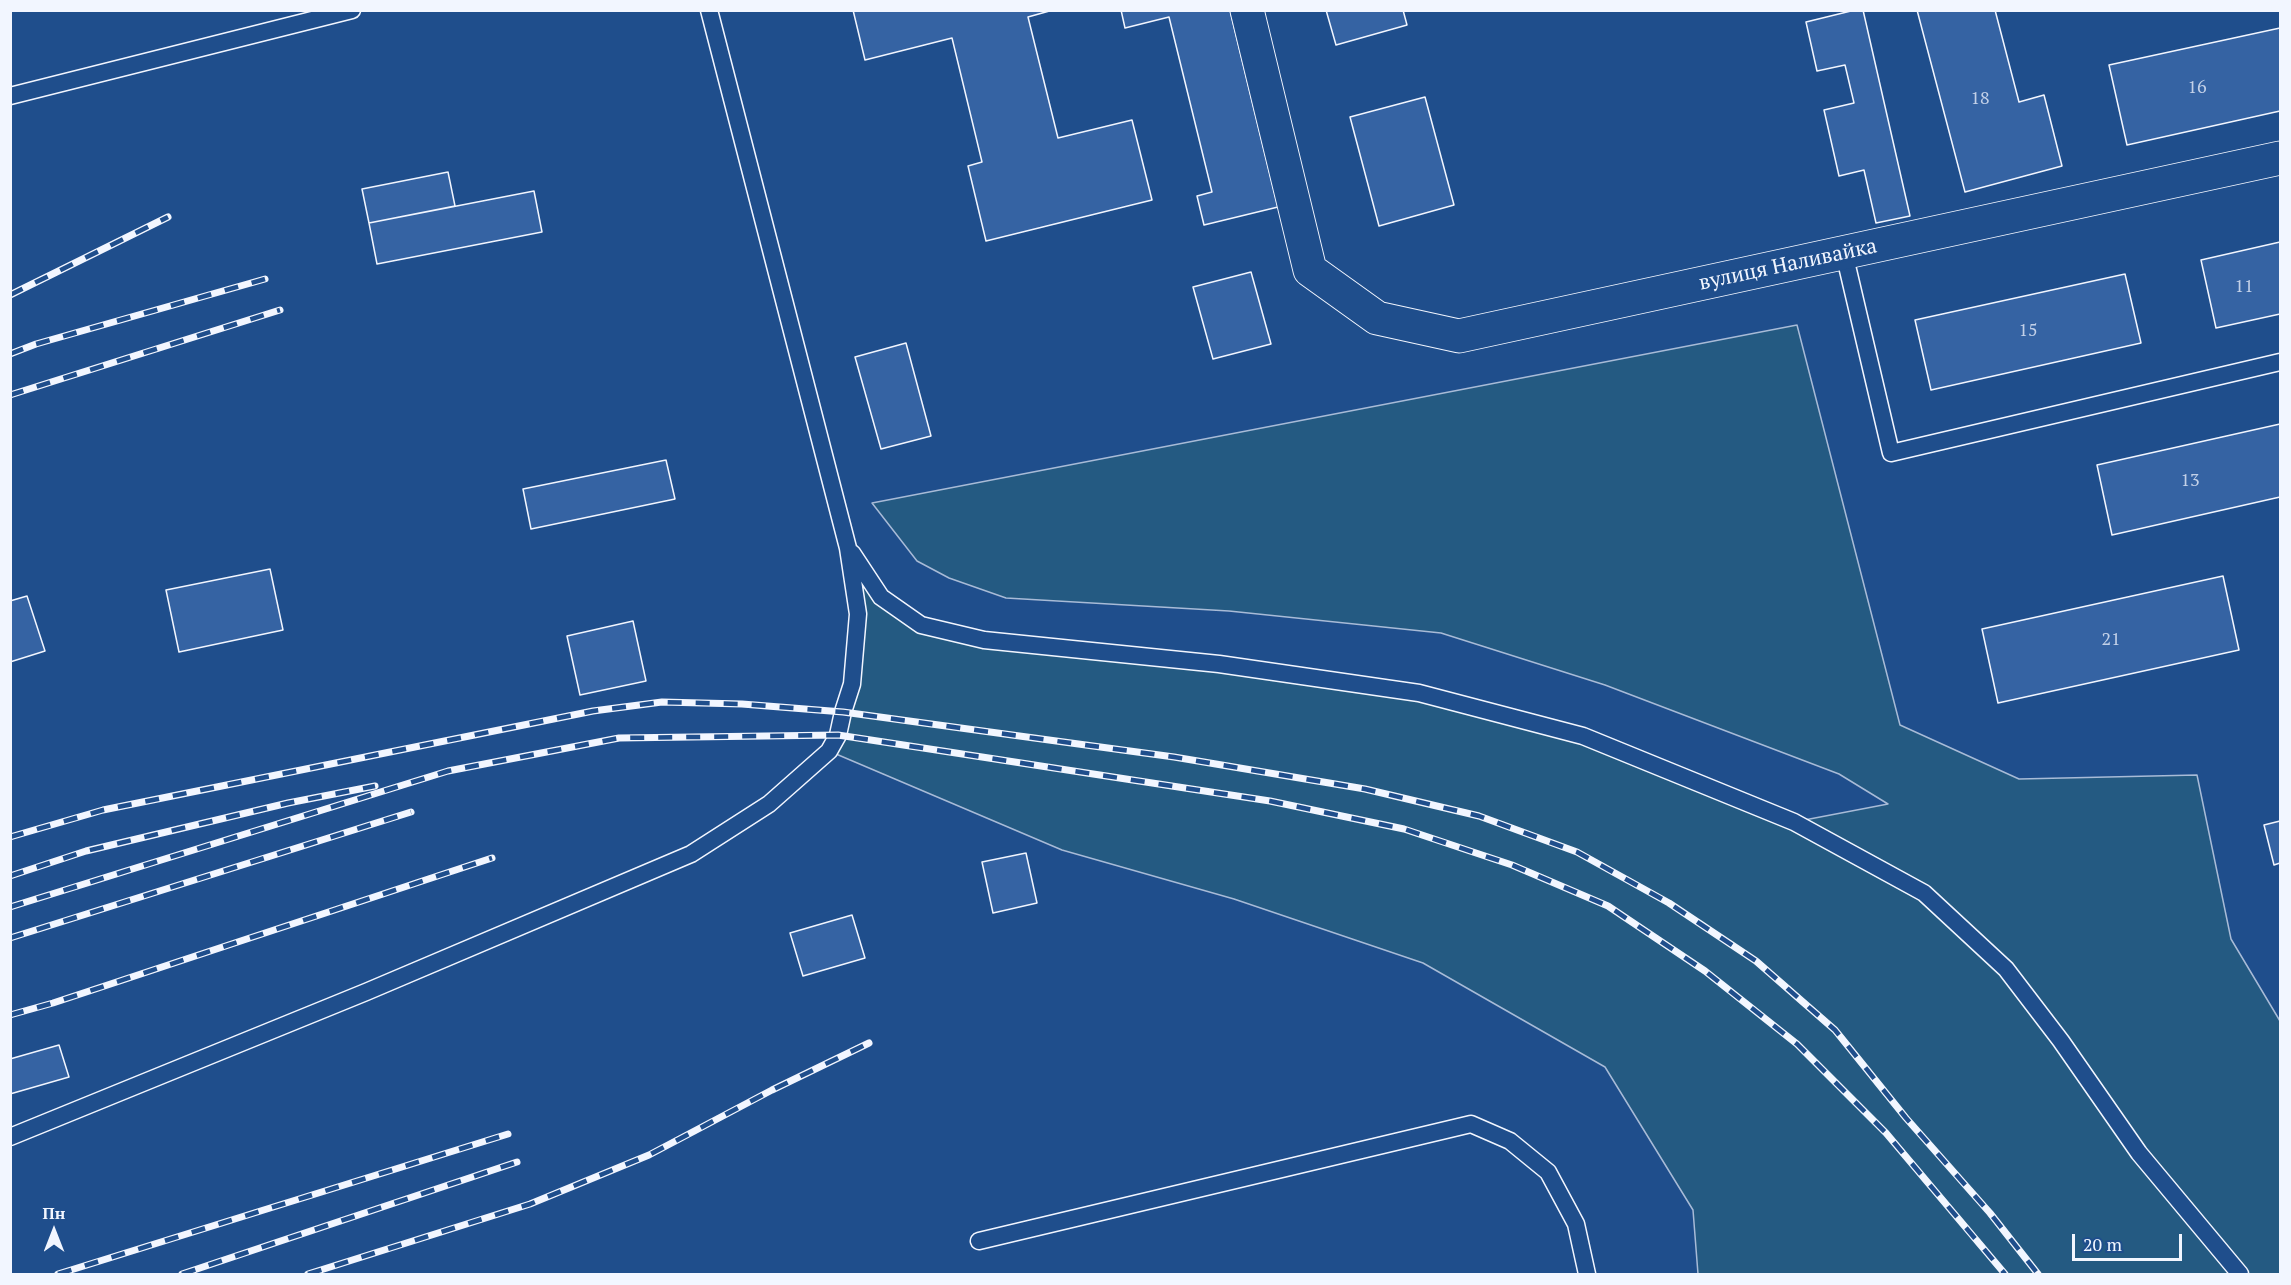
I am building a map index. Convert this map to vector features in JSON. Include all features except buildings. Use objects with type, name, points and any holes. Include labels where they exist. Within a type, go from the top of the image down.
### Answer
[{"type":"street","name":"вулиця Наливайка","points":[[1247,10],[1310,270],[1377,318],[1459,336],[2280,158]]},
{"type":"lane","points":[[10,96],[352,10]]},
{"type":"lane","points":[[10,1137],[366,992],[691,854],[769,804],[829,751],[838,735],[852,684],[858,614],[848,548],[708,10]]},
{"type":"lane","points":[[1844,253],[1891,453],[2280,362]]},
{"type":"lane","points":[[848,548],[881,597],[921,625],[984,640],[1219,664],[1419,693],[1583,736],[1794,822],[1924,892],[2006,969],[2061,1041],[2139,1153],[2240,1275]]},
{"type":"lane","points":[[979,1240],[1471,1124],[1510,1141],[1548,1172],[1576,1224],[1587,1275]]},
{"type":"shaded area","points":[[1797,325],[1900,725],[2019,779],[2197,775],[2231,939],[2280,1021],[2280,1274],[1698,1274],[1693,1210],[1605,1067],[1423,963],[1234,899],[1062,850],[829,751],[852,684],[848,548],[881,597],[921,625],[1419,693],[1583,736],[1794,822],[1888,804],[1839,774],[1605,685],[1441,633],[1229,611],[1006,598],[949,578],[917,561],[872,503]]},
{"type":"railway","points":[[10,295],[168,217]]},
{"type":"railway","points":[[10,354],[36,344],[265,279]]},
{"type":"railway","points":[[10,395],[280,310]]},
{"type":"railway","points":[[10,837],[103,810],[593,711],[662,702],[742,704],[843,712],[1174,757],[1365,789],[1479,816],[1577,852],[1669,903],[1756,961],[1835,1030],[1906,1118],[1990,1213],[2038,1274]]},
{"type":"railway","points":[[10,907],[448,771],[619,738],[838,735],[1270,801],[1404,829],[1512,865],[1608,906],[1705,971],[1797,1044],[1886,1133],[2005,1274]]},
{"type":"railway","points":[[10,876],[86,851],[288,803],[375,786]]},
{"type":"railway","points":[[10,938],[411,812]]},
{"type":"railway","points":[[10,1015],[53,1003],[492,858]]},
{"type":"railway","points":[[308,1274],[530,1204],[649,1155],[772,1090],[869,1043]]},
{"type":"railway","points":[[58,1274],[508,1134]]},
{"type":"railway","points":[[182,1274],[517,1162]]}]
